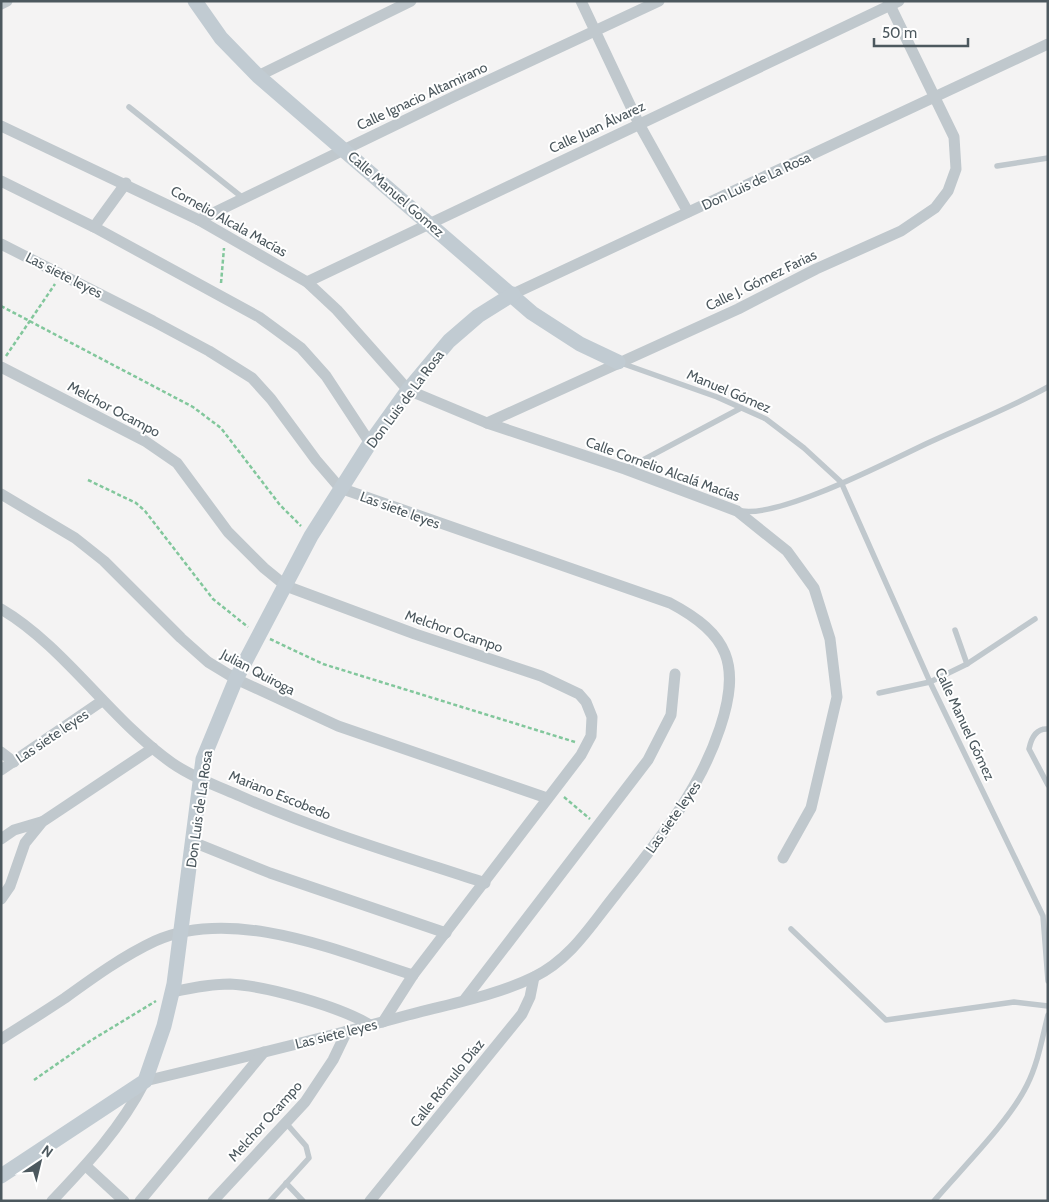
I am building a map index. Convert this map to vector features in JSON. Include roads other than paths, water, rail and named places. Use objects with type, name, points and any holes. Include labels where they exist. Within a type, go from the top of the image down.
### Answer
[{"type":"street","points":[[1,4],[7,1]]},
{"type":"street","name":"Calle Manuel Gomez","points":[[195,1],[221,38],[258,76],[513,294],[532,313],[580,344],[618,362]]},
{"type":"street","points":[[258,76],[411,1]]},
{"type":"street","points":[[580,1],[596,30],[639,124],[688,212]]},
{"type":"street","name":"Calle Ignacio Altamirano","points":[[200,220],[343,150],[659,1]]},
{"type":"street","name":"Calle J. Gómez Farias","points":[[487,423],[738,309],[816,270],[901,231],[935,208],[948,191],[956,168],[954,137],[893,3]]},
{"type":"street","name":"Calle Juan Álvarez","points":[[307,282],[893,3]]},
{"type":"street","name":"Don Luis de La Rosa","points":[[144,1081],[164,1026],[172,992],[200,779],[203,759],[208,744],[236,679],[311,536],[370,443],[408,390],[449,341],[478,316],[513,294],[1047,44]]},
{"type":"street","name":"Cornelio Alcala Macías","points":[[1,126],[126,183],[200,220],[307,282],[337,310],[408,390]]},
{"type":"street","points":[[1,181],[94,227],[221,294],[259,317],[301,348],[326,376],[370,443]]},
{"type":"street","points":[[94,227],[126,183]]},
{"type":"street","name":"Las siete leyes","points":[[1,244],[63,274],[209,351],[252,378],[271,398],[316,460],[340,488],[670,603],[706,626],[718,640],[727,656],[730,675],[730,696],[714,748],[688,798],[581,940],[563,958],[534,977],[465,999],[370,1026],[144,1081],[1,1176]]},
{"type":"street","name":"Melchor Ocampo","points":[[1,365],[145,441],[177,463],[228,532],[286,586],[562,685],[578,694],[590,708],[592,727],[587,746],[485,883],[413,975],[383,1022]]},
{"type":"street","name":"Calle Cornelio Alcalá Macías","points":[[408,390],[487,423],[737,511],[787,550],[814,588],[830,639],[837,697],[811,808],[782,858]]},
{"type":"street","name":"Julian Quiroga","points":[[1,494],[75,538],[104,561],[181,638],[208,662],[236,679],[338,726],[551,794]]},
{"type":"street","name":"Mariano Escobedo","points":[[1,609],[38,636],[102,701],[173,764],[200,779],[313,825],[485,883]]},
{"type":"street","points":[[465,999],[648,760],[671,715],[675,674]]},
{"type":"street","name":"Las siete leyes","points":[[1,770],[102,701]]},
{"type":"street","points":[[1,839],[14,830],[42,822],[153,748]]},
{"type":"street","points":[[1,752],[14,762]]},
{"type":"street","points":[[1,899],[10,886],[26,843],[42,822]]},
{"type":"street","points":[[193,842],[270,873],[446,933]]},
{"type":"street","points":[[1,1039],[132,952],[157,940],[204,928],[232,928],[270,933],[317,945],[413,975]]},
{"type":"street","name":"Calle Rómulo Díaz","points":[[370,1201],[522,1014],[530,997],[534,977]]},
{"type":"street","points":[[172,992],[230,984],[258,989],[329,1008],[357,1017],[370,1026]]},
{"type":"street","name":"Melchor Ocampo","points":[[213,1201],[305,1102],[333,1060],[347,1031]]},
{"type":"street","points":[[140,1201],[264,1052]]},
{"type":"street","points":[[52,1201],[86,1166],[121,1123],[144,1081]]},
{"type":"street","points":[[86,1166],[124,1201]]},
{"type":"lane","points":[[129,107],[243,198]]},
{"type":"lane","points":[[997,166],[1048,158]]},
{"type":"lane","name":"Manuel Gómez","points":[[618,362],[766,419],[804,448],[841,482]]},
{"type":"lane","points":[[737,511],[752,513],[769,510],[841,482],[1048,387]]},
{"type":"lane","points":[[625,470],[741,408]]},
{"type":"lane","name":"Calle Manuel Gómez","points":[[841,482],[930,682],[1045,915],[1048,981]]},
{"type":"lane","points":[[879,693],[930,682],[967,664],[1036,619]]},
{"type":"lane","points":[[954,630],[967,664]]},
{"type":"lane","points":[[1048,729],[1044,728],[1034,734],[1029,749],[1048,785]]},
{"type":"lane","points":[[791,929],[886,1020],[1014,1002],[1048,1006]]},
{"type":"lane","points":[[934,1201],[1008,1114],[1027,1085],[1038,1059],[1048,1015]]},
{"type":"lane","points":[[270,1201],[309,1158],[306,1146],[286,1123]]},
{"type":"lane","points":[[286,1183],[303,1201]]}]
